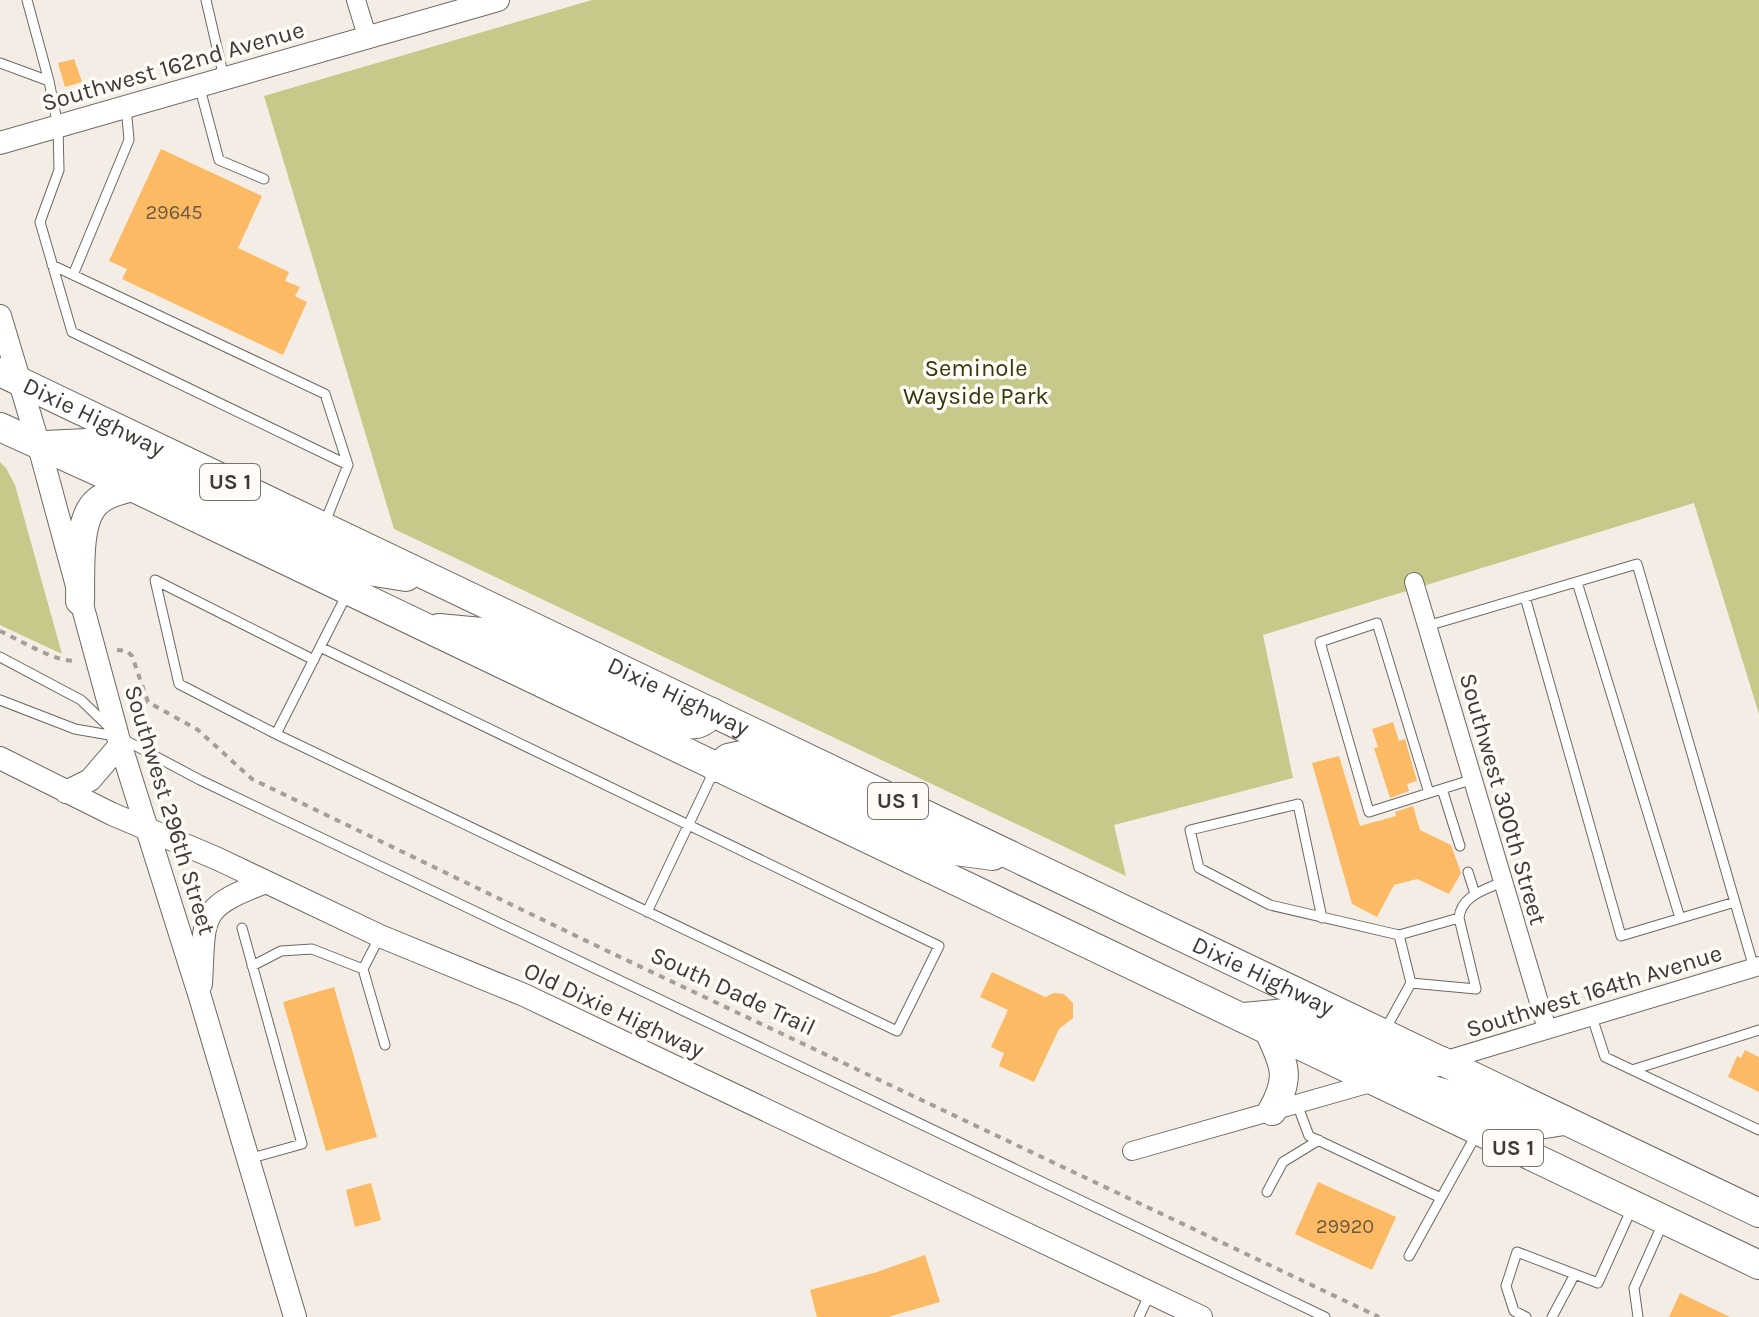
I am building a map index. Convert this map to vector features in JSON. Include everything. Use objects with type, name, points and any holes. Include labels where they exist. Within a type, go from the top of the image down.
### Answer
[{"type":"highway","name":"Dixie Highway","points":[[7,380],[323,526],[1383,1033]]},
{"type":"highway","name":"Dixie Highway","points":[[0,427],[1256,1023]]},
{"type":"highway","points":[[39,446],[87,443],[100,446],[368,571],[439,582]]},
{"type":"highway","points":[[80,601],[83,529],[90,511],[108,494],[132,487]]},
{"type":"highway","points":[[419,626],[492,633],[679,724],[705,722],[712,712]]},
{"type":"highway","points":[[716,768],[728,758],[742,755],[948,850],[1022,860]]},
{"type":"highway","points":[[1284,1108],[1284,1069],[1256,1023],[1286,1013],[1360,1050],[1401,1066],[1422,1066],[1443,1061]]},
{"type":"highway","name":"US 1","points":[[1256,1023],[1759,1265]]},
{"type":"highway","name":"US 1","points":[[1383,1033],[1758,1210]]},
{"type":"highway","points":[[1374,1082],[1413,1082],[1526,1127],[1564,1121]]},
{"type":"street","points":[[356,0],[368,39]]},
{"type":"street","name":"Southwest 162nd Avenue","points":[[0,143],[498,0]]},
{"type":"street","name":"Southwest 296th Street","points":[[0,316],[7,380],[39,446],[120,740],[295,1317]]},
{"type":"street","name":"Southwest 300th Street","points":[[1414,582],[1547,1029]]},
{"type":"street","points":[[66,792],[90,780],[120,740]]},
{"type":"street","name":"Old Dixie Highway","points":[[0,758],[66,792],[380,936],[524,995],[1201,1317]]},
{"type":"street","points":[[200,997],[204,927],[211,912],[221,901],[266,882]]},
{"type":"street","name":"Southwest 164th Avenue","points":[[1443,1061],[1757,967]]},
{"type":"street","points":[[1132,1151],[1374,1082]]},
{"type":"lane","points":[[27,0],[58,126],[59,170],[40,222],[72,332],[348,465]]},
{"type":"lane","points":[[206,0],[224,78]]},
{"type":"lane","points":[[0,63],[49,81]]},
{"type":"lane","points":[[199,85],[219,160],[264,179]]},
{"type":"lane","points":[[73,275],[129,140],[126,106]]},
{"type":"lane","points":[[52,265],[325,394],[348,465],[323,526]]},
{"type":"lane","points":[[1427,626],[1637,564],[1735,902],[1757,967]]},
{"type":"lane","points":[[314,660],[155,580],[179,684],[276,734],[897,1031],[939,946],[320,647]]},
{"type":"lane","points":[[1577,582],[1680,918]]},
{"type":"lane","points":[[276,734],[349,592]]},
{"type":"lane","points":[[1525,597],[1621,936],[1735,902]]},
{"type":"lane","points":[[1429,793],[1377,623],[1320,642],[1369,812],[1475,779]]},
{"type":"lane","points":[[0,657],[81,700],[120,740]]},
{"type":"lane","points":[[0,700],[75,729],[120,740],[1325,1317]]},
{"type":"lane","points":[[647,912],[716,768]]},
{"type":"lane","points":[[1442,789],[1460,846]]},
{"type":"lane","points":[[1322,918],[1298,804],[1190,830],[1199,868],[1270,905],[1322,918],[1399,935],[1459,918]]},
{"type":"lane","points":[[1468,872],[1475,894]]},
{"type":"lane","points":[[1411,983],[1476,989],[1459,918],[1462,905],[1475,894],[1502,882]]},
{"type":"lane","points":[[242,928],[302,1144],[248,1159]]},
{"type":"lane","points":[[1383,1033],[1411,983],[1399,935]]},
{"type":"lane","points":[[380,936],[363,969],[385,1045]]},
{"type":"lane","points":[[252,966],[281,951],[312,949],[363,969]]},
{"type":"lane","points":[[1592,1017],[1605,1057],[1759,1130]]},
{"type":"lane","points":[[1632,1070],[1759,1030]]},
{"type":"lane","points":[[1284,1108],[1309,1136],[1441,1198]]},
{"type":"lane","points":[[1409,1256],[1478,1131]]},
{"type":"lane","points":[[1267,1192],[1283,1162],[1319,1140]]},
{"type":"lane","points":[[1526,1317],[1514,1311],[1506,1286],[1517,1252],[1598,1283],[1633,1205]]},
{"type":"lane","points":[[1638,1317],[1634,1288],[1665,1220]]},
{"type":"lane","points":[[1552,1317],[1575,1274]]},
{"type":"lane","points":[[1139,1317],[1150,1293]]},
{"type":"path","points":[[0,631],[70,662]]},
{"type":"path","name":"South Dade Trail","points":[[116,650],[127,651],[132,656],[148,702],[198,730],[237,769],[252,779],[1379,1317]]},
{"type":"green space","name":"Seminole Wayside Park","points":[[592,0],[1759,0],[1759,714],[1694,503],[1263,635],[1293,778],[1114,825],[1126,876],[394,529],[264,96]]},
{"type":"green space","points":[[0,462],[15,485],[62,654],[0,625]]},
{"type":"building","points":[[74,59],[82,82],[65,87],[58,63]]},
{"type":"building","points":[[161,149],[262,196],[238,248],[289,272],[285,281],[300,287],[295,296],[307,302],[283,355],[122,279],[127,269],[109,261]]},
{"type":"building","points":[[1393,722],[1399,741],[1405,739],[1417,781],[1407,784],[1409,791],[1390,798],[1374,748],[1378,747],[1372,729]]},
{"type":"building","points":[[1339,756],[1360,826],[1396,816],[1395,812],[1413,806],[1420,830],[1451,845],[1461,873],[1449,894],[1417,879],[1394,885],[1377,917],[1352,904],[1312,763]]},
{"type":"building","points":[[992,972],[1045,997],[1054,993],[1064,994],[1073,1003],[1073,1018],[1059,1029],[1034,1082],[999,1066],[1004,1053],[991,1047],[1008,1010],[980,997]]},
{"type":"building","points":[[334,987],[377,1137],[326,1151],[283,1002]]},
{"type":"building","points":[[1745,1050],[1759,1057],[1759,1092],[1728,1077],[1737,1056],[1741,1058]]},
{"type":"building","points":[[1318,1182],[1396,1217],[1372,1270],[1295,1234]]},
{"type":"building","points":[[371,1183],[381,1220],[355,1227],[346,1190]]},
{"type":"building","points":[[925,1255],[940,1302],[888,1317],[817,1317],[810,1290]]},
{"type":"building","points":[[1680,1293],[1730,1317],[1669,1317]]}]
